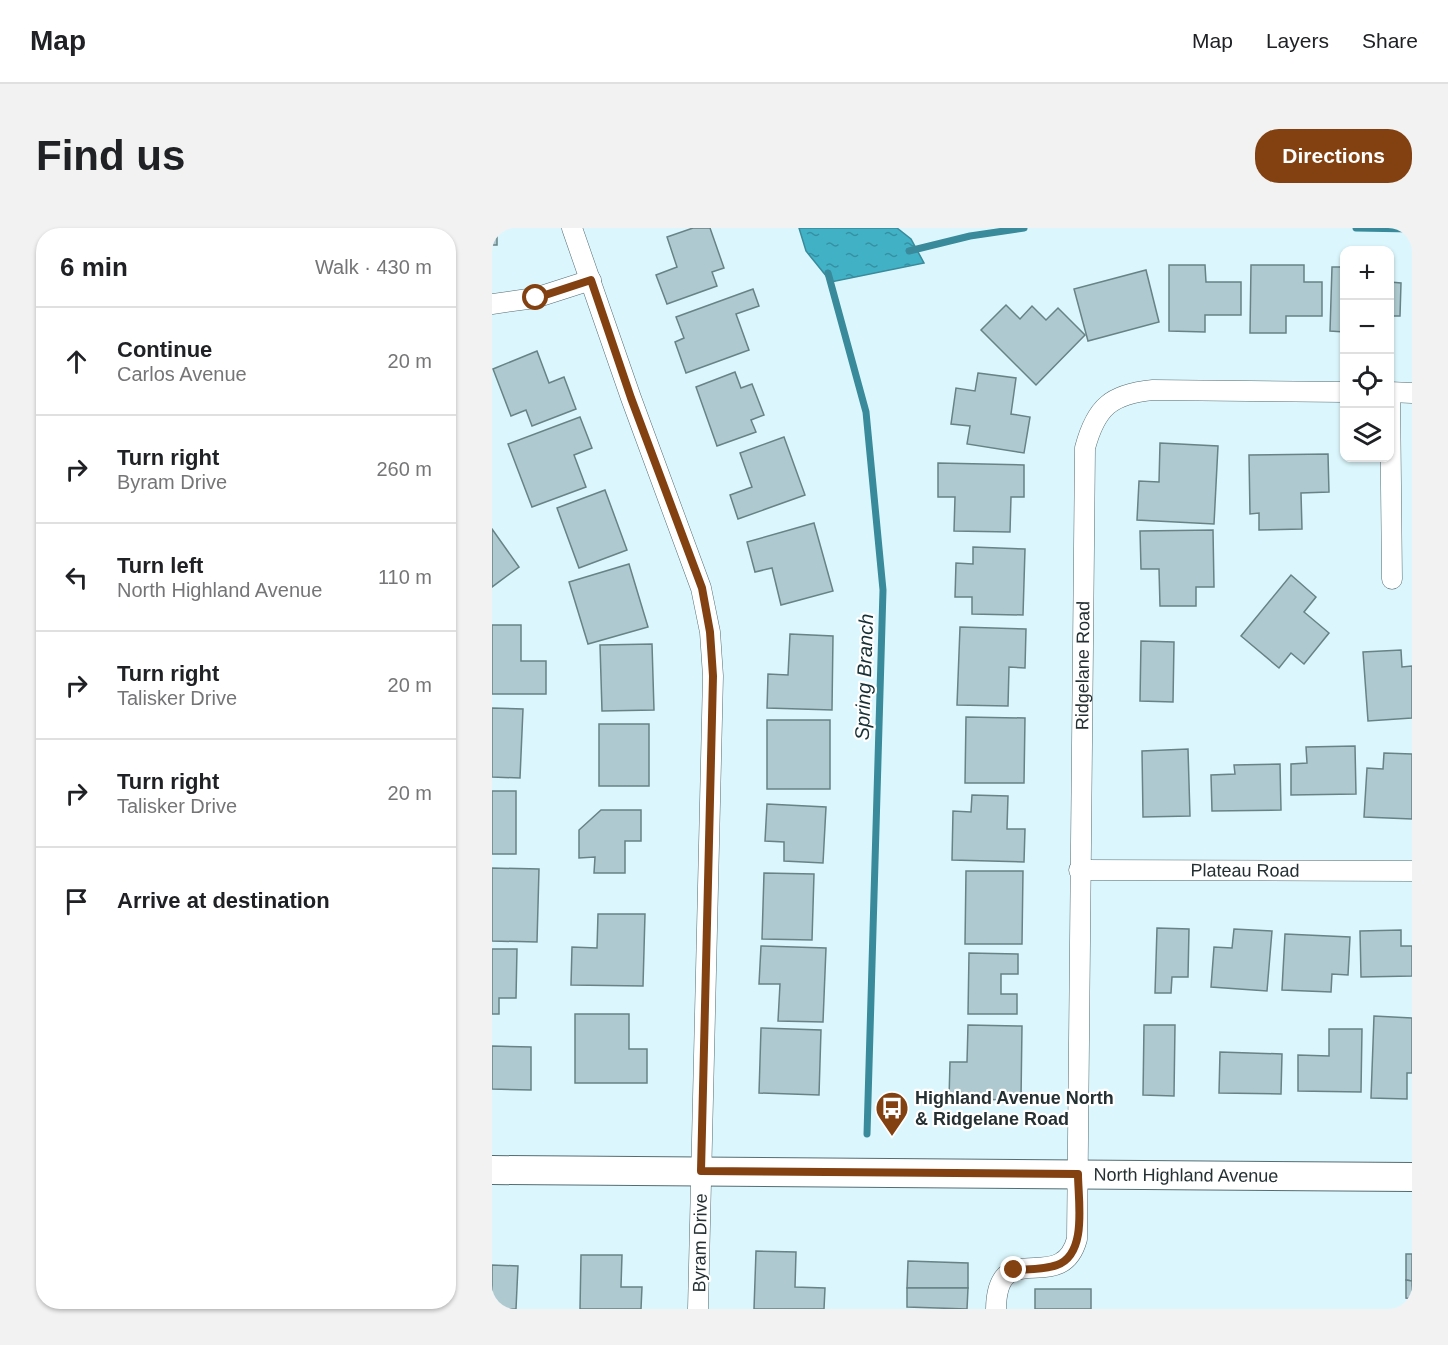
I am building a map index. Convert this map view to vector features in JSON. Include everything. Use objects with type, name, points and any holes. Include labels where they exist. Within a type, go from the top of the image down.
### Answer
[{"type":"street","name":"Byram Drive","points":[[572,228],[631,398],[702,588],[710,632],[713,676],[698,1309]]},
{"type":"street","points":[[492,304],[536,298],[591,280]]},
{"type":"street","name":"Ridgelane Road","points":[[996,1309],[998,1285],[1005,1275],[1014,1270],[1059,1264],[1074,1249],[1077,1230],[1085,448],[1092,423],[1107,403],[1131,392],[1153,390],[1340,392]]},
{"type":"street","points":[[1394,392],[1412,393]]},
{"type":"street","points":[[1390,408],[1392,579]]},
{"type":"street","name":"Plateau Road","points":[[1079,870],[1412,871]]},
{"type":"street","name":"North Highland Avenue","points":[[492,1170],[1412,1177]]},
{"type":"water","points":[[799,228],[897,228],[911,239],[924,263],[831,282],[806,251]]},
{"type":"building","points":[[492,228],[497,228],[497,245],[492,245]]},
{"type":"building","points":[[693,228],[710,228],[724,268],[712,272],[717,286],[667,304],[656,275],[677,267],[667,237]]},
{"type":"building","points":[[1169,265],[1205,265],[1206,282],[1241,282],[1241,315],[1205,315],[1205,332],[1169,331]]},
{"type":"building","points":[[1251,265],[1304,265],[1304,282],[1322,282],[1322,316],[1286,316],[1286,333],[1250,333]]},
{"type":"building","points":[[1332,267],[1340,267],[1340,332],[1330,331]]},
{"type":"building","points":[[1146,270],[1159,322],[1088,341],[1074,289]]},
{"type":"building","points":[[1394,282],[1401,283],[1400,316],[1394,316]]},
{"type":"building","points":[[753,289],[759,306],[736,314],[749,350],[686,373],[675,342],[684,338],[676,317]]},
{"type":"building","points":[[1006,305],[1020,319],[1032,306],[1046,320],[1058,308],[1085,335],[1036,385],[981,330]]},
{"type":"building","points":[[537,351],[549,383],[564,377],[576,409],[532,426],[526,410],[511,416],[493,369]]},
{"type":"building","points":[[735,372],[741,388],[752,384],[764,415],[751,420],[756,432],[717,446],[696,387]]},
{"type":"building","points":[[978,373],[1016,378],[1011,414],[1030,417],[1024,453],[967,444],[970,426],[951,424],[956,388],[975,391]]},
{"type":"building","points":[[580,417],[592,448],[574,455],[586,487],[532,507],[508,444]]},
{"type":"building","points":[[784,437],[805,495],[738,519],[730,495],[752,487],[740,453]]},
{"type":"building","points":[[1160,443],[1218,446],[1214,524],[1137,520],[1139,481],[1159,482]]},
{"type":"building","points":[[1328,454],[1329,492],[1301,493],[1302,529],[1259,530],[1259,513],[1250,514],[1249,455]]},
{"type":"building","points":[[938,463],[1024,465],[1024,497],[1011,497],[1010,532],[954,531],[955,497],[938,497]]},
{"type":"building","points":[[605,490],[627,550],[579,568],[557,508]]},
{"type":"building","points":[[814,523],[833,591],[781,605],[772,568],[755,572],[747,542]]},
{"type":"building","points":[[492,529],[519,567],[492,587]]},
{"type":"building","points":[[1213,530],[1214,587],[1196,587],[1196,606],[1160,606],[1159,569],[1141,569],[1140,531]]},
{"type":"building","points":[[973,547],[1025,549],[1023,615],[972,614],[972,597],[955,597],[956,563],[973,564]]},
{"type":"building","points":[[629,564],[648,627],[588,644],[569,582]]},
{"type":"building","points":[[1291,575],[1316,597],[1304,612],[1329,633],[1304,664],[1291,653],[1279,668],[1241,636]]},
{"type":"building","points":[[492,625],[521,625],[521,661],[546,661],[546,694],[492,694]]},
{"type":"building","points":[[960,627],[1026,629],[1025,668],[1009,667],[1008,706],[957,705]]},
{"type":"building","points":[[790,634],[833,636],[832,710],[767,708],[768,674],[788,675]]},
{"type":"building","points":[[1141,641],[1174,642],[1173,702],[1140,701]]},
{"type":"building","points":[[652,644],[654,710],[602,711],[600,645]]},
{"type":"building","points":[[1401,650],[1402,667],[1412,666],[1412,718],[1368,721],[1363,652]]},
{"type":"building","points":[[492,708],[523,709],[520,778],[492,777]]},
{"type":"building","points":[[966,717],[1025,718],[1024,783],[965,783]]},
{"type":"building","points":[[767,720],[830,720],[830,789],[767,789]]},
{"type":"building","points":[[599,724],[649,724],[649,786],[599,786]]},
{"type":"building","points":[[1355,746],[1356,794],[1291,795],[1291,764],[1307,763],[1306,747]]},
{"type":"building","points":[[1188,749],[1190,816],[1143,817],[1142,751]]},
{"type":"building","points":[[1384,753],[1412,754],[1412,819],[1364,817],[1367,768],[1383,769]]},
{"type":"building","points":[[1280,764],[1281,810],[1212,811],[1211,775],[1235,774],[1234,765]]},
{"type":"building","points":[[492,791],[516,791],[516,854],[492,854]]},
{"type":"building","points":[[972,795],[1008,796],[1007,829],[1025,829],[1024,862],[952,860],[953,811],[971,812]]},
{"type":"building","points":[[767,804],[826,807],[823,863],[784,861],[784,842],[765,841]]},
{"type":"building","points":[[601,810],[641,810],[641,841],[625,841],[625,873],[594,873],[595,857],[579,858],[579,830]]},
{"type":"building","points":[[492,868],[539,869],[537,942],[492,941]]},
{"type":"building","points":[[966,871],[1023,871],[1022,944],[965,944]]},
{"type":"building","points":[[764,873],[814,874],[812,940],[762,939]]},
{"type":"building","points":[[598,914],[645,914],[643,986],[571,985],[572,947],[597,948]]},
{"type":"building","points":[[1157,928],[1189,929],[1188,977],[1172,977],[1171,993],[1155,993]]},
{"type":"building","points":[[1234,929],[1272,931],[1267,991],[1211,987],[1214,947],[1232,948]]},
{"type":"building","points":[[1401,930],[1401,946],[1412,946],[1412,976],[1361,977],[1360,931]]},
{"type":"building","points":[[1285,934],[1350,937],[1348,975],[1332,974],[1331,992],[1282,990]]},
{"type":"building","points":[[761,946],[826,948],[823,1022],[778,1021],[780,984],[759,984]]},
{"type":"building","points":[[492,949],[517,949],[516,998],[499,998],[499,1014],[492,1014]]},
{"type":"building","points":[[969,953],[1018,954],[1018,974],[1001,974],[1001,994],[1017,994],[1017,1014],[968,1014]]},
{"type":"building","points":[[575,1014],[629,1014],[629,1049],[647,1049],[647,1083],[575,1083]]},
{"type":"building","points":[[1374,1016],[1412,1018],[1412,1073],[1407,1073],[1407,1099],[1371,1098]]},
{"type":"building","points":[[968,1025],[1022,1026],[1021,1100],[949,1099],[950,1062],[967,1062]]},
{"type":"building","points":[[1144,1025],[1175,1025],[1174,1096],[1143,1095]]},
{"type":"building","points":[[761,1028],[821,1030],[819,1095],[759,1093]]},
{"type":"building","points":[[1329,1029],[1362,1029],[1361,1092],[1298,1091],[1298,1055],[1329,1056]]},
{"type":"building","points":[[492,1046],[531,1047],[531,1090],[492,1089]]},
{"type":"building","points":[[1220,1052],[1282,1054],[1281,1094],[1219,1093]]},
{"type":"building","points":[[756,1251],[796,1252],[795,1287],[825,1288],[824,1309],[754,1309]]},
{"type":"building","points":[[1406,1254],[1412,1254],[1412,1281],[1406,1280]]},
{"type":"building","points":[[581,1255],[622,1255],[621,1287],[642,1287],[641,1309],[580,1309]]},
{"type":"building","points":[[908,1261],[968,1263],[968,1288],[907,1288]]},
{"type":"building","points":[[492,1265],[518,1266],[516,1309],[492,1309]]},
{"type":"building","points":[[1406,1280],[1412,1281],[1412,1299],[1406,1298]]},
{"type":"building","points":[[907,1288],[968,1288],[967,1309],[907,1307]]},
{"type":"building","points":[[1035,1289],[1091,1289],[1091,1309],[1035,1309]]},
{"type":"waterway","points":[[909,251],[970,236],[1024,228]]},
{"type":"waterway","points":[[1356,228],[1412,229]]},
{"type":"waterway","name":"Spring Branch","points":[[828,273],[866,412],[883,590],[867,1134]]},
{"type":"place","name":"Highland Avenue North & Ridgelane Road","points":[[892,1137]]},
{"type":"route","points":[[536,298],[591,280],[631,398],[702,588],[710,632],[713,676],[701,1171],[1078,1174],[1077,1239],[1074,1249],[1059,1264],[1014,1270]]}]
